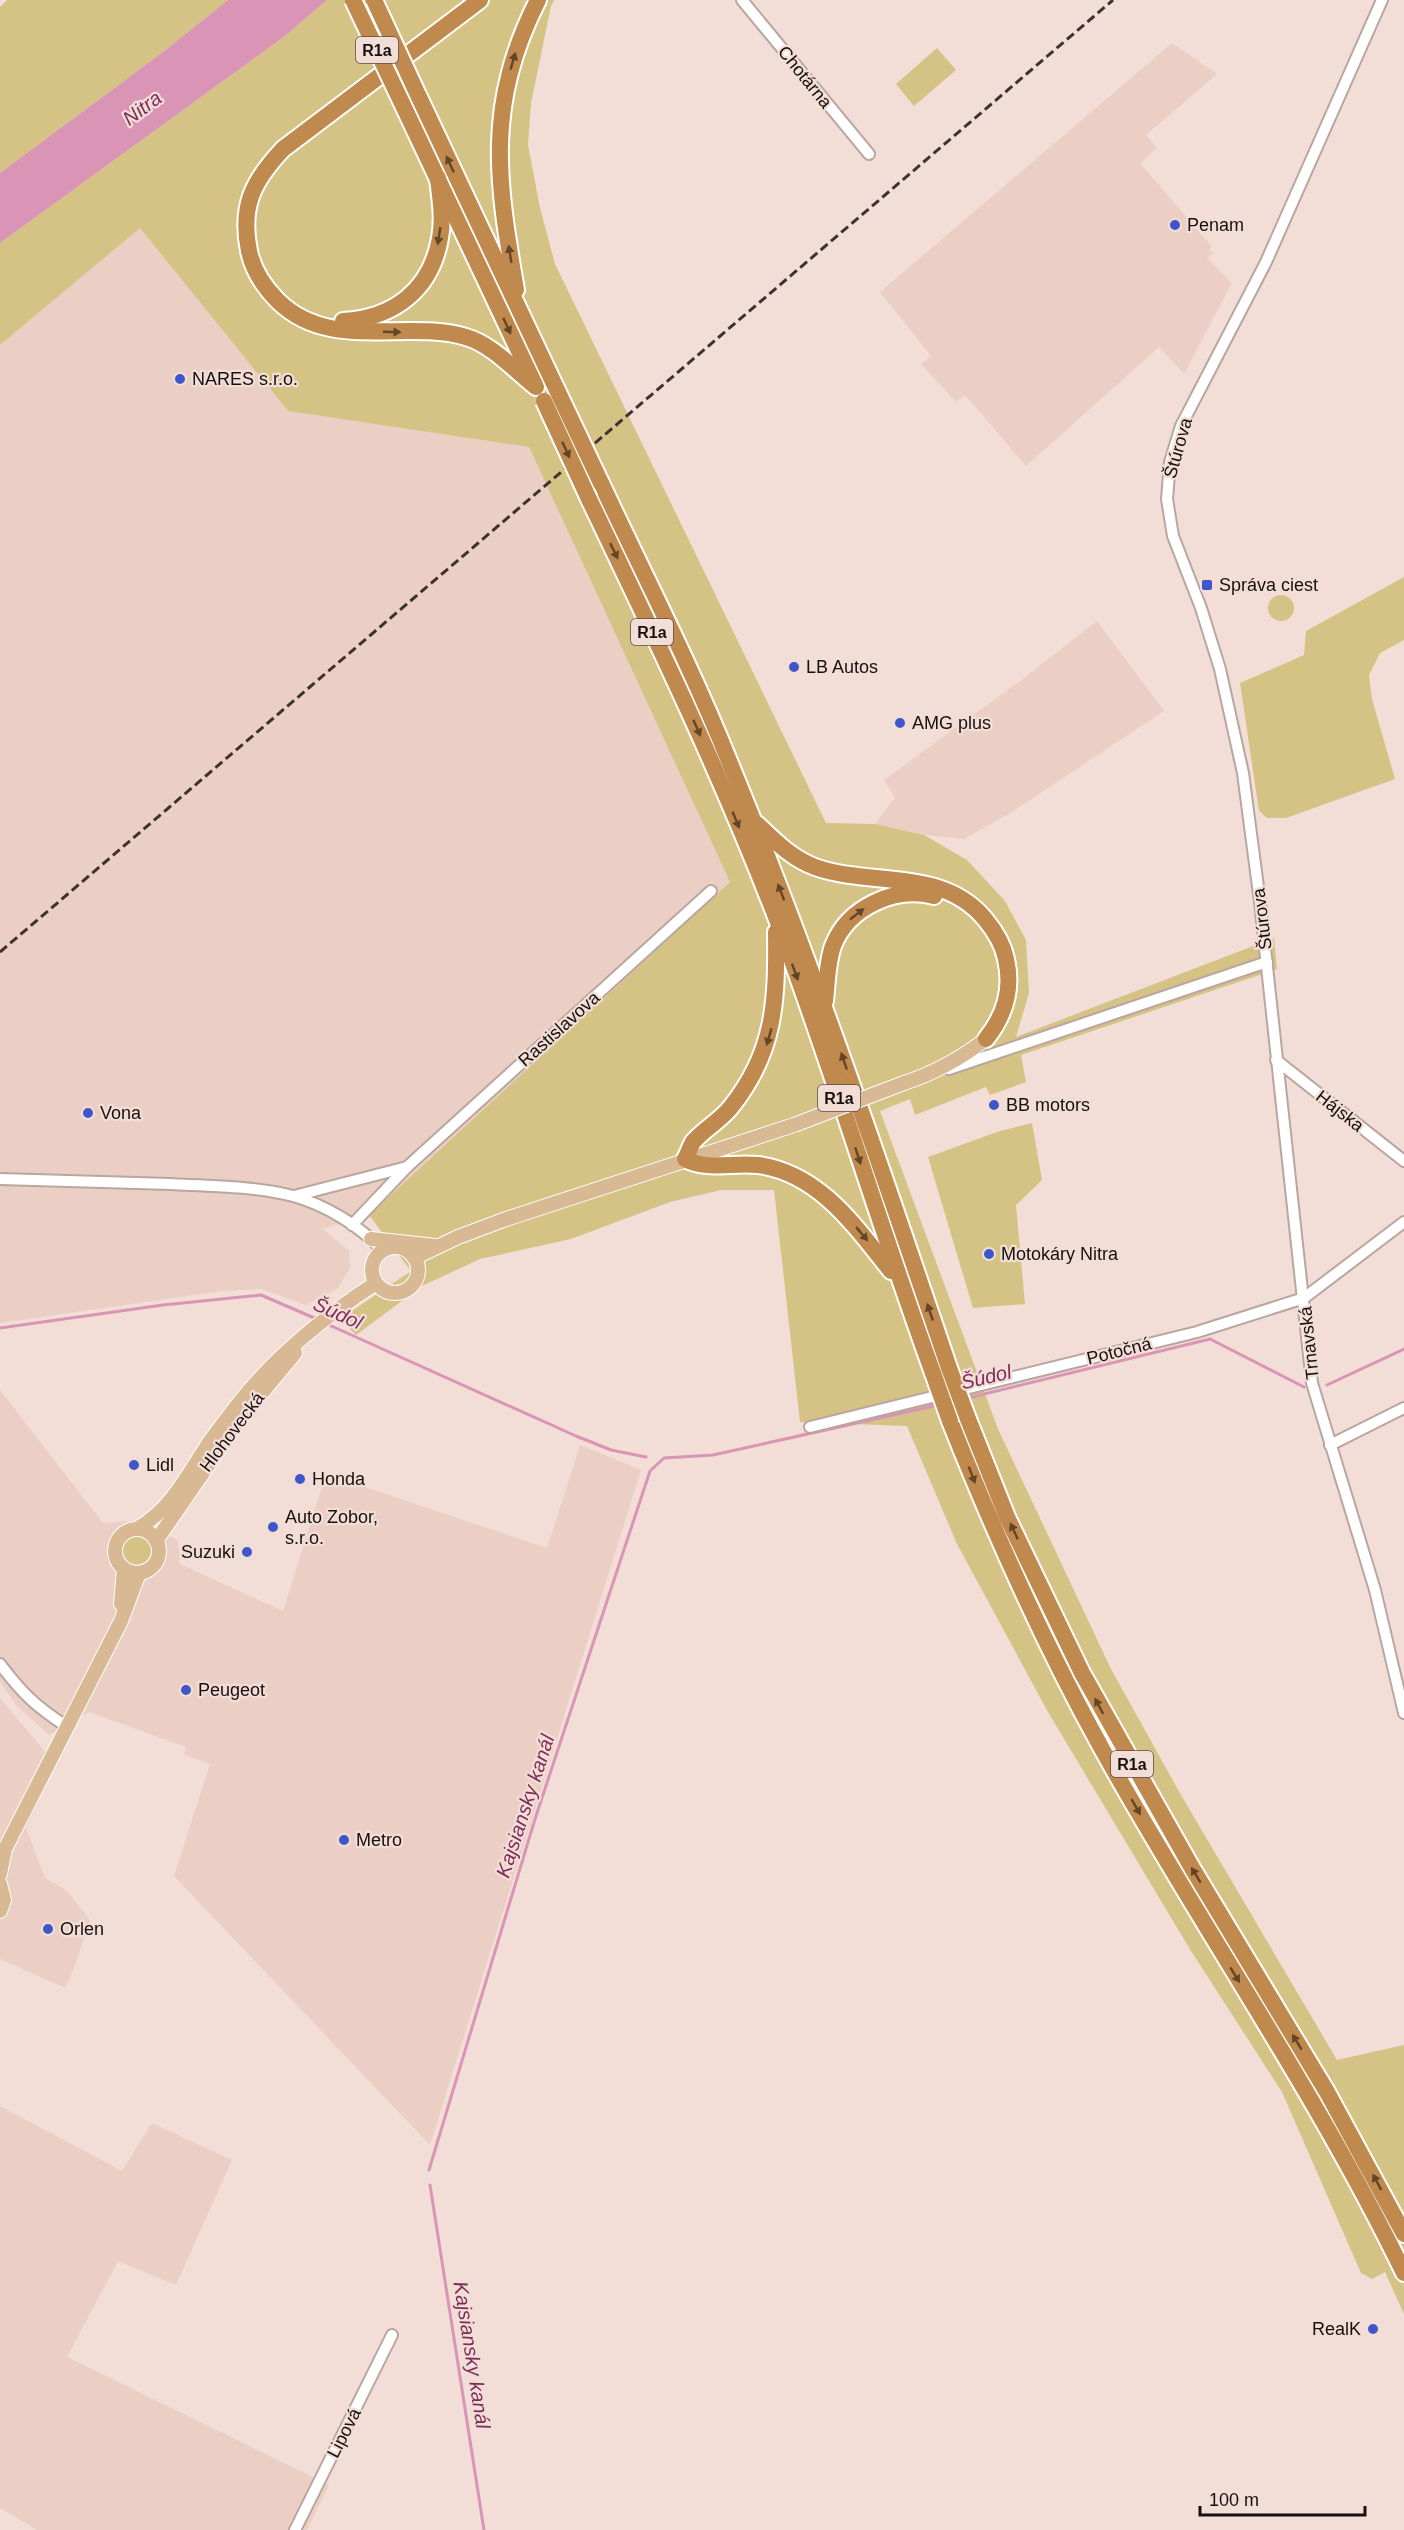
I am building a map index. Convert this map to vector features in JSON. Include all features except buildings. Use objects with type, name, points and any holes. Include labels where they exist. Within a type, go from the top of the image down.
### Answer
[{"type":"highway","name":"R1a","points":[[353,0],[675,678],[776,917],[899,1281],[941,1371],[968,1419],[1007,1517],[1082,1673],[1192,1868],[1327,2092],[1404,2234]]},
{"type":"highway","name":"R1a","points":[[374,0],[690,673],[754,822],[825,1005],[941,1371],[950,1421],[991,1524],[1055,1658],[1101,1747],[1332,2136],[1404,2273]]},
{"type":"highway","points":[[480,0],[283,149],[266,167],[252,189],[246,212],[246,236],[250,257],[259,277],[286,309],[304,320],[343,330],[436,333],[466,337],[491,349],[540,394]]},
{"type":"highway","points":[[438,178],[441,220],[440,238],[435,256],[428,273],[417,289],[403,302],[383,313],[364,320],[342,321],[307,313],[278,292],[265,273],[257,255],[253,236],[254,212],[260,193],[273,170],[305,140],[440,43],[494,0]]},
{"type":"highway","points":[[520,312],[501,197],[499,128],[515,53],[538,0]]},
{"type":"highway","points":[[754,822],[790,854],[816,867],[929,885],[959,897],[982,916],[1003,947],[1009,986],[999,1022],[986,1039]]},
{"type":"highway","points":[[825,1005],[829,962],[834,944],[851,919],[874,903],[889,897],[925,894],[947,900],[962,909],[975,920],[994,944],[1002,971],[1002,986],[986,1039]]},
{"type":"highway","points":[[776,917],[777,990],[772,1026],[766,1047],[744,1090],[714,1126],[693,1143],[686,1159],[700,1166],[743,1164],[777,1169],[810,1184],[844,1213],[899,1281]]},
{"type":"main road","points":[[414,1258],[506,1219],[794,1125],[931,1074],[957,1060],[986,1039]]},
{"type":"main road","points":[[371,1239],[437,1247]]},
{"type":"main road","points":[[399,1248],[410,1253],[414,1258],[417,1273],[409,1288],[399,1292],[390,1292],[376,1283],[373,1267],[376,1258],[383,1251],[399,1248]]},
{"type":"main road","points":[[315,1328],[376,1283]]},
{"type":"main road","name":"Hlohovecká","points":[[138,1528],[153,1519],[171,1500],[208,1444],[244,1396],[275,1361],[315,1328]]},
{"type":"main road","name":"Hlohovecká","points":[[156,1541],[238,1422],[315,1328]]},
{"type":"main road","points":[[121,1622],[124,1569],[114,1553],[117,1540],[125,1531],[138,1528],[149,1532],[156,1541],[158,1555],[156,1562],[139,1573],[124,1569]]},
{"type":"main road","points":[[0,1874],[2,1851],[121,1622],[139,1573]]},
{"type":"main road","points":[[0,1884],[4,1900],[0,1911]]},
{"type":"street","name":"Chotárna","points":[[742,0],[868,154]]},
{"type":"street","name":"Štúrova","points":[[1267,962],[1238,740],[1210,635],[1170,525],[1167,486],[1170,462],[1180,426],[1266,262],[1382,0]]},
{"type":"street","name":"Rastislavova","points":[[352,1225],[407,1167],[711,891]]},
{"type":"street","points":[[931,1074],[1132,1005],[1267,962]]},
{"type":"street","name":"Trnavská","points":[[1267,962],[1312,1383],[1375,1590],[1404,1713]]},
{"type":"street","points":[[986,1039],[1002,1051]]},
{"type":"street","name":"Hájska","points":[[1276,1060],[1404,1161]]},
{"type":"street","name":"Rastislavova","points":[[294,1196],[407,1167]]},
{"type":"street","points":[[0,1179],[210,1186],[294,1196],[313,1203],[352,1225],[383,1251]]},
{"type":"street","name":"Potočná","points":[[810,1427],[1197,1332],[1304,1298],[1404,1222]]},
{"type":"street","points":[[1330,1445],[1404,1408]]},
{"type":"street","points":[[0,1664],[25,1697],[42,1711],[66,1725]]},
{"type":"street","name":"Lipová","points":[[295,2530],[393,2336]]},
{"type":"shaded area","points":[[7,0],[228,0],[163,52],[0,173],[0,7]]},
{"type":"shaded area","points":[[327,0],[554,0],[531,103],[528,145],[540,208],[555,264],[826,823],[875,824],[924,835],[967,860],[1005,901],[1026,940],[1029,993],[1016,1037],[1274,938],[1277,969],[1021,1055],[1026,1082],[990,1095],[986,1087],[915,1115],[910,1099],[880,1111],[998,1429],[1111,1669],[1181,1795],[1337,2060],[1404,2045],[1404,2314],[1385,2272],[1372,2279],[1361,2273],[1282,2092],[1191,1951],[1048,1712],[957,1544],[907,1426],[800,1422],[774,1190],[721,1190],[670,1202],[571,1239],[480,1259],[422,1286],[356,1335],[340,1319],[411,1271],[369,1215],[730,882],[529,447],[288,411],[140,228],[0,345],[0,243],[285,36]]},
{"type":"shaded area","name":"Penam","points":[[1172,43],[1217,74],[1146,135],[1157,148],[1140,163],[1212,247],[1210,249],[1213,253],[1207,258],[1232,283],[1184,374],[1159,347],[1026,466],[965,395],[956,402],[921,364],[931,356],[880,292]]},
{"type":"shaded area","points":[[937,48],[956,70],[914,106],[896,84]]},
{"type":"shaded area","points":[[140,227],[288,411],[529,447],[730,882],[369,1215],[323,1229],[349,1251],[350,1268],[338,1288],[306,1305],[261,1289],[222,1291],[0,1323],[0,345]]},
{"type":"shaded area","points":[[1404,577],[1404,640],[1380,653],[1369,675],[1372,699],[1395,779],[1286,818],[1267,818],[1259,811],[1240,683],[1304,655],[1306,631]]},
{"type":"shaded area","points":[[1281,595],[1290,599],[1294,608],[1290,617],[1281,621],[1272,617],[1268,608],[1272,599]]},
{"type":"shaded area","points":[[1097,621],[1164,711],[1012,812],[964,839],[924,835],[875,824],[895,797],[884,780],[1020,681]]},
{"type":"shaded area","name":"Motokáry Nitra","points":[[1032,1123],[1042,1180],[1016,1205],[1025,1304],[973,1308],[928,1157],[997,1132]]},
{"type":"shaded area","points":[[0,1390],[103,1523],[144,1520],[178,1541],[180,1564],[283,1611],[326,1474],[547,1548],[580,1445],[641,1470],[430,2145],[174,1876],[210,1764],[184,1755],[186,1747],[89,1712],[49,1735],[16,1705],[0,1682]]},
{"type":"shaded area","points":[[137,1536],[147,1540],[151,1550],[147,1560],[137,1564],[127,1560],[123,1550],[127,1540]]},
{"type":"shaded area","points":[[0,1698],[56,1765],[26,1828],[45,1878],[66,1890],[90,1920],[65,1988],[0,1959]]},
{"type":"shaded area","points":[[0,2106],[122,2171],[152,2123],[232,2160],[176,2285],[118,2261],[67,2357],[329,2485],[307,2530],[37,2530],[0,2508]]},
{"type":"water","name":"Nitra","points":[[228,0],[327,0],[285,36],[0,243],[0,173],[163,52]]},
{"type":"waterway","name":"Šúdol","points":[[0,1328],[163,1305],[261,1295],[319,1320]]},
{"type":"waterway","name":"Šúdol","points":[[327,1324],[576,1436],[611,1450],[646,1457]]},
{"type":"waterway","name":"Šúdol","points":[[968,1398],[1210,1339],[1304,1387]]},
{"type":"waterway","name":"Šúdol","points":[[1327,1385],[1404,1349]]},
{"type":"waterway","name":"Kajsiansky kanál","points":[[429,2170],[535,1819],[650,1471],[664,1458],[713,1455],[938,1405]]},
{"type":"waterway","name":"Kajsiansky kanál","points":[[430,2185],[484,2530]]},
{"type":"railway","points":[[0,952],[1113,0]]},
{"type":"place","name":"Penam","points":[[1175,225]]},
{"type":"place","name":"NARES s.r.o.","points":[[180,379]]},
{"type":"place","name":"Správa ciest","points":[[1207,585]]},
{"type":"place","name":"LB Autos","points":[[794,667]]},
{"type":"place","name":"AMG plus","points":[[900,723]]},
{"type":"place","name":"BB motors","points":[[994,1105]]},
{"type":"place","name":"Vona","points":[[88,1113]]},
{"type":"place","name":"Motokáry Nitra","points":[[989,1254]]},
{"type":"place","name":"Lidl","points":[[134,1465]]},
{"type":"place","name":"Honda","points":[[300,1479]]},
{"type":"place","name":"Auto Zobor, s.r.o.","points":[[273,1527]]},
{"type":"place","name":"Suzuki","points":[[247,1552]]},
{"type":"place","name":"Peugeot","points":[[186,1690]]},
{"type":"place","name":"Metro","points":[[344,1840]]},
{"type":"place","name":"Orlen","points":[[48,1929]]},
{"type":"place","name":"RealK","points":[[1373,2329]]}]
